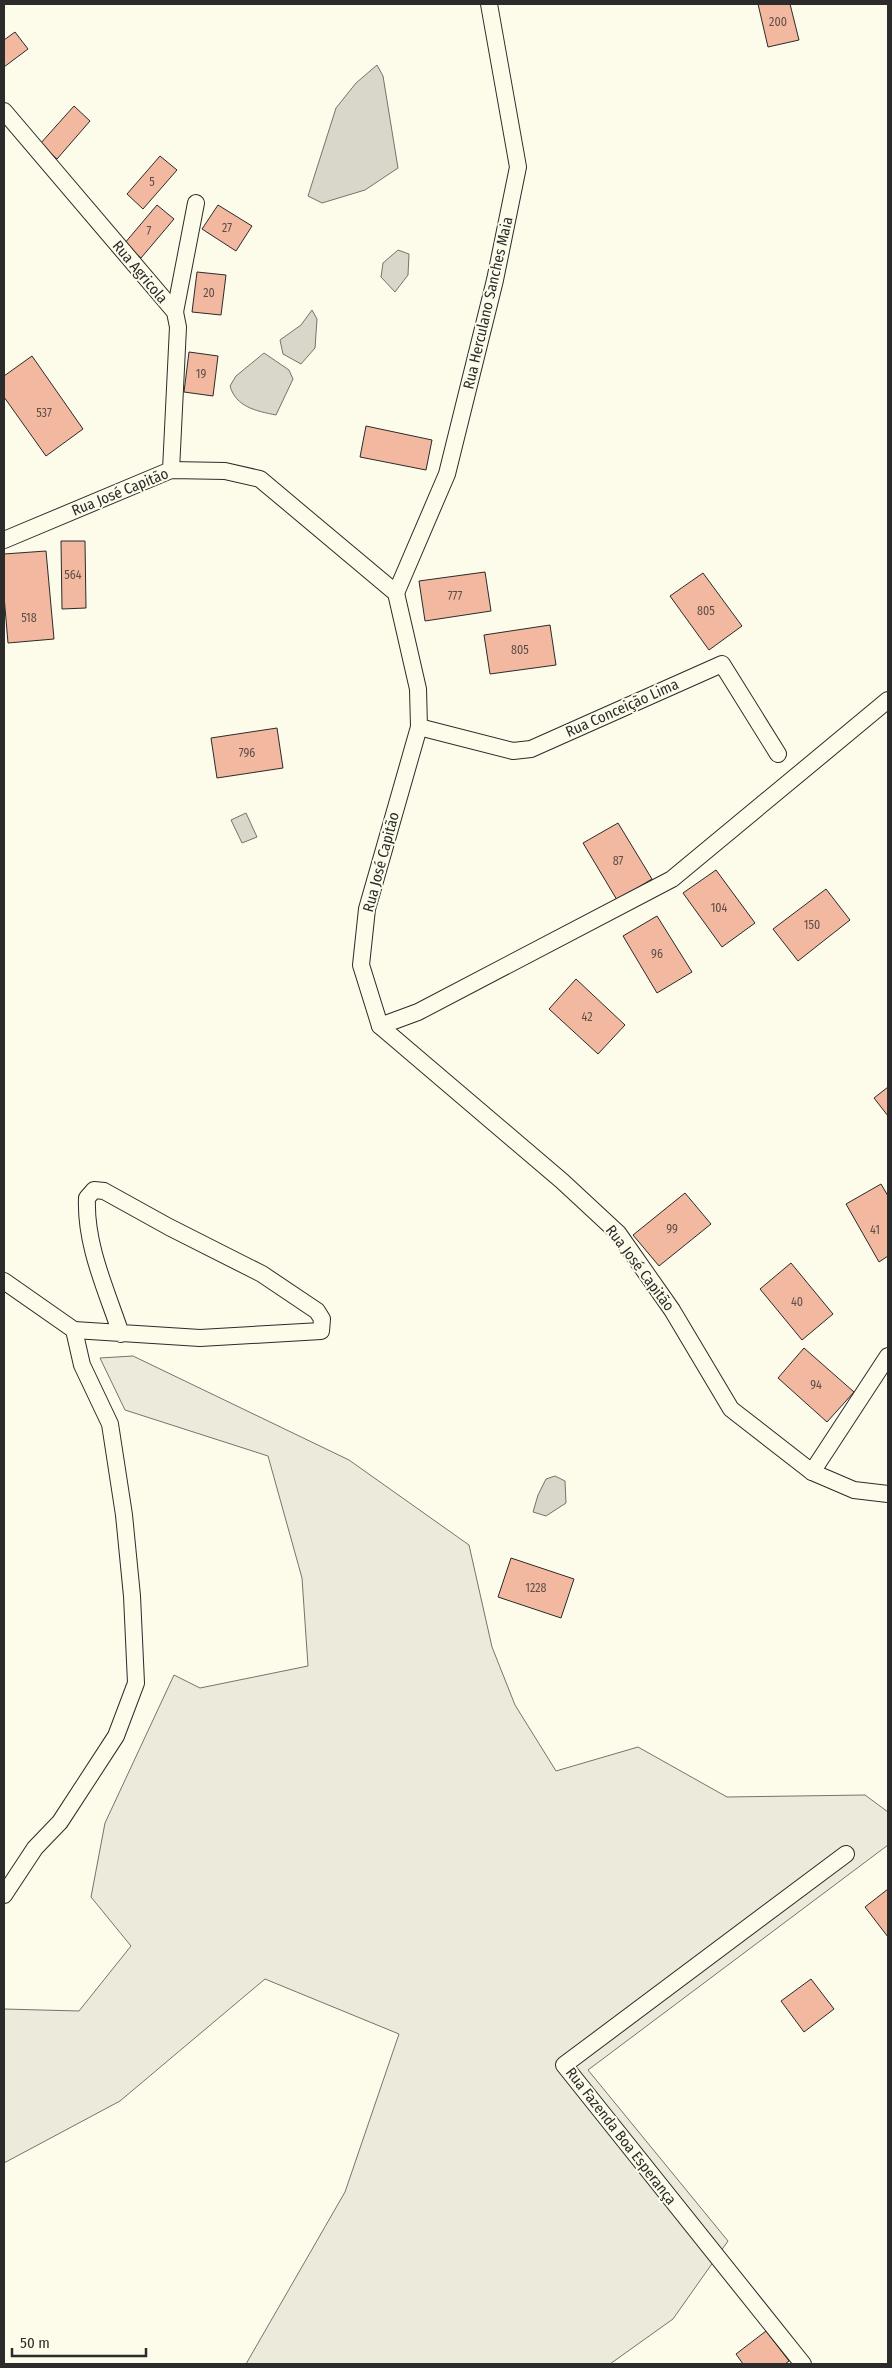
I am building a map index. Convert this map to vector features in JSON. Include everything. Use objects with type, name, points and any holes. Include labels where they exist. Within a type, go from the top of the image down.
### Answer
[{"type":"street","name":"Rua Herculano Sanches Maia","points":[[396,593],[447,474],[495,280],[518,167],[492,4]]},
{"type":"street","name":"Rua Agricola","points":[[4,111],[175,312],[178,327],[171,470]]},
{"type":"street","points":[[175,312],[196,203]]},
{"type":"street","name":"Rua José Capitão","points":[[4,540],[171,470],[224,471],[260,479],[396,593],[418,689],[419,727],[367,909],[361,965],[380,1026],[562,1181],[618,1234],[672,1310],[731,1409],[812,1472],[854,1490],[888,1494]]},
{"type":"street","name":"Rua Conceição Lima","points":[[419,727],[513,751],[531,749],[722,664],[778,754]]},
{"type":"street","points":[[380,1026],[418,1012],[672,879],[888,700]]},
{"type":"street","points":[[4,1281],[74,1330],[121,1334],[200,1338],[321,1330],[322,1319],[317,1311],[262,1274],[169,1227],[104,1191],[94,1190],[87,1198],[86,1218],[94,1259],[121,1334]]},
{"type":"street","points":[[4,1895],[35,1848],[60,1822],[116,1736],[136,1683],[132,1596],[124,1515],[110,1424],[82,1365],[74,1330]]},
{"type":"street","points":[[812,1472],[888,1356]]},
{"type":"street","name":"Rua Fazenda Boa Esperança","points":[[804,2364],[564,2064],[846,1854]]},
{"type":"shaded area","points":[[377,65],[383,76],[398,168],[365,190],[322,203],[308,196],[336,108],[356,83]]},
{"type":"shaded area","points":[[398,250],[409,254],[408,275],[395,292],[381,277],[383,263]]},
{"type":"shaded area","points":[[312,310],[317,319],[315,348],[301,364],[283,354],[280,340],[301,325]]},
{"type":"shaded area","points":[[264,353],[289,370],[293,379],[276,415],[248,407],[237,399],[230,386],[236,376]]},
{"type":"shaded area","points":[[246,813],[257,837],[242,843],[231,820]]},
{"type":"shaded area","points":[[133,1356],[349,1460],[469,1545],[492,1647],[515,1705],[556,1771],[638,1747],[727,1797],[865,1795],[888,1812],[888,1845],[588,2070],[728,2241],[673,2319],[610,2364],[246,2364],[345,2192],[399,2034],[265,1979],[120,2101],[4,2163],[4,2009],[79,2011],[131,1946],[91,1897],[105,1823],[174,1675],[200,1688],[308,1666],[302,1578],[268,1456],[125,1410],[100,1358]]},
{"type":"shaded area","points":[[555,1476],[565,1481],[566,1503],[546,1516],[533,1512],[538,1495],[546,1479]]},
{"type":"building","points":[[758,4],[790,4],[799,40],[768,47]]},
{"type":"building","points":[[15,32],[28,49],[4,67],[4,40]]},
{"type":"building","points":[[74,106],[90,121],[57,159],[40,144]]},
{"type":"building","points":[[160,156],[177,170],[143,209],[127,194]]},
{"type":"building","points":[[157,205],[174,219],[141,258],[124,244]]},
{"type":"building","points":[[218,205],[252,226],[236,251],[202,229]]},
{"type":"building","points":[[197,272],[226,275],[221,315],[192,312]]},
{"type":"building","points":[[189,352],[218,356],[213,396],[184,392]]},
{"type":"building","points":[[32,356],[83,429],[46,456],[4,397],[4,376]]},
{"type":"building","points":[[366,426],[432,440],[426,470],[360,457]]},
{"type":"building","points":[[61,541],[85,541],[86,608],[62,609]]},
{"type":"building","points":[[46,551],[54,639],[8,643],[4,596],[4,554]]},
{"type":"building","points":[[485,572],[491,611],[425,621],[419,581]]},
{"type":"building","points":[[703,573],[742,626],[709,650],[670,596]]},
{"type":"building","points":[[550,625],[556,665],[490,674],[484,635]]},
{"type":"building","points":[[277,728],[283,768],[217,778],[211,738]]},
{"type":"building","points":[[618,823],[652,879],[617,900],[583,843]]},
{"type":"building","points":[[716,870],[755,923],[722,947],[683,893]]},
{"type":"building","points":[[826,889],[850,920],[798,961],[773,929]]},
{"type":"building","points":[[657,916],[692,972],[657,993],[623,936]]},
{"type":"building","points":[[576,979],[625,1025],[598,1054],[549,1009]]},
{"type":"building","points":[[888,1087],[888,1116],[874,1098]]},
{"type":"building","points":[[881,1184],[888,1196],[888,1256],[879,1262],[846,1204]]},
{"type":"building","points":[[685,1193],[711,1224],[659,1266],[633,1235]]},
{"type":"building","points":[[791,1263],[833,1314],[802,1340],[760,1289]]},
{"type":"building","points":[[804,1348],[854,1392],[827,1422],[778,1378]]},
{"type":"building","points":[[511,1558],[574,1579],[561,1618],[498,1597]]},
{"type":"building","points":[[888,1889],[888,1937],[865,1907]]},
{"type":"building","points":[[811,1979],[834,2009],[804,2032],[781,2001]]},
{"type":"building","points":[[766,2331],[789,2361],[785,2364],[743,2364],[736,2354]]}]
